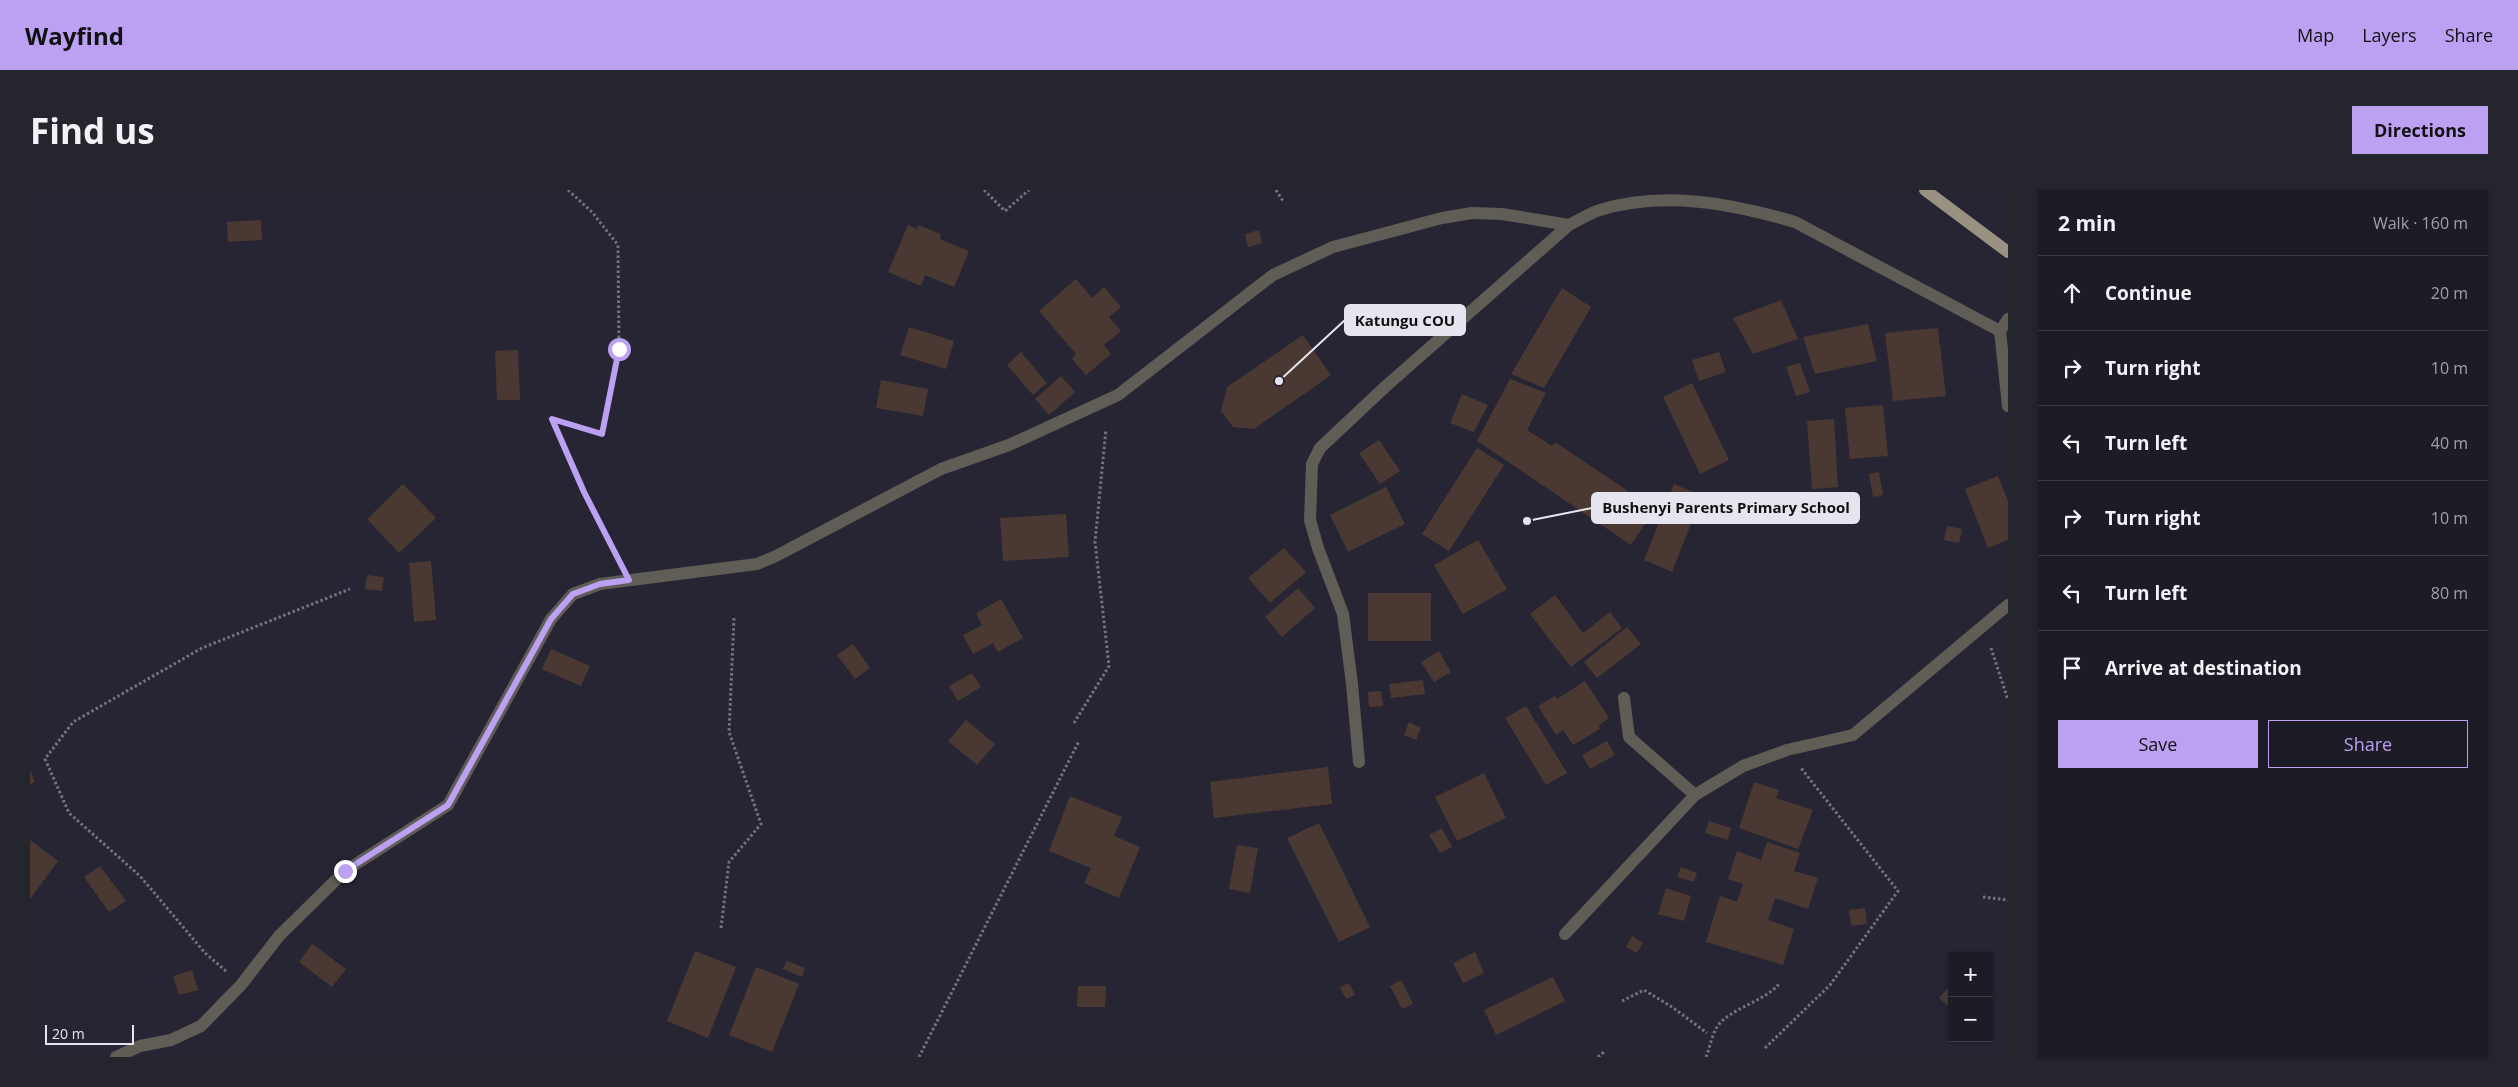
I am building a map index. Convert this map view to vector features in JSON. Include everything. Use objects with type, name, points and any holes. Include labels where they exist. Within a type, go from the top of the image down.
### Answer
[{"type":"main road","points":[[1925,190],[2008,252]]},
{"type":"street","points":[[1359,762],[1343,614],[1318,548],[1310,520],[1312,464],[1320,448],[1385,387],[1569,224],[1598,210],[1627,203],[1646,201],[1673,200],[1760,212],[1795,222],[2000,331]]},
{"type":"street","points":[[116,1057],[140,1046],[172,1040],[201,1026],[241,985],[279,936],[345,871],[448,805],[551,619],[573,594],[600,584],[757,564],[800,545],[941,470],[1009,445],[1118,395],[1273,275],[1333,247],[1442,218],[1472,213],[1502,214],[1569,224]]},
{"type":"street","points":[[2008,319],[2000,331],[2008,406]]},
{"type":"street","points":[[1566,934],[1695,795],[1743,766],[1787,750],[1853,736],[2008,605]]},
{"type":"street","points":[[1624,698],[1629,737],[1695,795]]},
{"type":"path","points":[[568,190],[592,212],[618,245],[619,349],[602,434],[552,419],[584,492],[629,580]]},
{"type":"path","points":[[984,190],[1005,211],[1029,190]]},
{"type":"path","points":[[1276,190],[1284,201]]},
{"type":"path","points":[[1074,723],[1109,666],[1095,542],[1106,429]]},
{"type":"path","points":[[241,985],[204,953],[140,876],[69,813],[45,759],[73,722],[202,648],[350,589]]},
{"type":"path","points":[[721,928],[729,862],[761,824],[729,732],[734,618]]},
{"type":"path","points":[[1983,626],[2008,700]]},
{"type":"path","points":[[919,1057],[1079,741]]},
{"type":"path","points":[[1765,1048],[1830,985],[1898,891],[1787,750]]},
{"type":"path","points":[[1982,897],[2008,900]]},
{"type":"path","points":[[1706,1057],[1718,1025],[1745,1005],[1771,993],[1779,984]]},
{"type":"path","points":[[1622,1001],[1644,990],[1672,1007],[1707,1033]]},
{"type":"path","points":[[1598,1057],[1604,1052]]},
{"type":"building","points":[[261,220],[262,240],[228,242],[227,222]]},
{"type":"building","points":[[908,225],[917,229],[918,225],[941,234],[940,239],[969,251],[954,287],[925,275],[921,286],[888,272]]},
{"type":"building","points":[[1259,230],[1262,243],[1248,247],[1245,234]]},
{"type":"building","points":[[1076,279],[1092,298],[1104,287],[1121,307],[1109,317],[1121,331],[1104,345],[1111,354],[1086,375],[1072,359],[1076,354],[1039,311]]},
{"type":"building","points":[[1562,288],[1591,307],[1544,388],[1511,374]]},
{"type":"building","points":[[1781,300],[1798,339],[1753,354],[1733,318]]},
{"type":"building","points":[[1868,324],[1877,361],[1815,374],[1803,337]]},
{"type":"building","points":[[909,327],[954,341],[946,369],[900,355]]},
{"type":"building","points":[[1938,328],[1946,396],[1893,401],[1885,333]]},
{"type":"building","points":[[1303,335],[1331,375],[1254,429],[1233,427],[1221,411],[1227,387]]},
{"type":"building","points":[[518,350],[520,400],[497,400],[495,351]]},
{"type":"building","points":[[1021,352],[1047,383],[1033,395],[1007,365]]},
{"type":"building","points":[[1719,352],[1726,372],[1699,381],[1692,360]]},
{"type":"building","points":[[1800,363],[1810,392],[1796,396],[1786,367]]},
{"type":"building","points":[[1061,376],[1075,392],[1049,415],[1035,399]]},
{"type":"building","points":[[1510,379],[1546,393],[1527,430],[1552,446],[1555,442],[1655,509],[1631,545],[1477,441]]},
{"type":"building","points":[[881,380],[928,389],[923,416],[876,408]]},
{"type":"building","points":[[1692,383],[1729,460],[1700,474],[1663,397]]},
{"type":"building","points":[[1462,394],[1488,405],[1474,432],[1450,423]]},
{"type":"building","points":[[1883,405],[1888,456],[1850,459],[1845,408]]},
{"type":"building","points":[[1834,419],[1838,487],[1812,489],[1807,421]]},
{"type":"building","points":[[1379,440],[1400,471],[1380,484],[1359,453]]},
{"type":"building","points":[[1477,448],[1504,465],[1449,551],[1422,534]]},
{"type":"building","points":[[1879,472],[1883,495],[1873,497],[1869,474]]},
{"type":"building","points":[[1998,476],[2008,501],[2008,540],[1988,548],[1965,489]]},
{"type":"building","points":[[403,484],[436,518],[399,553],[367,519]]},
{"type":"building","points":[[1674,484],[1702,496],[1672,572],[1644,560]]},
{"type":"building","points":[[1386,487],[1405,524],[1348,552],[1330,515]]},
{"type":"building","points":[[1066,514],[1069,557],[1003,561],[1000,518]]},
{"type":"building","points":[[1947,526],[1962,529],[1959,543],[1944,540]]},
{"type":"building","points":[[1478,540],[1507,589],[1463,614],[1434,565]]},
{"type":"building","points":[[1284,548],[1306,572],[1270,603],[1248,578]]},
{"type":"building","points":[[431,561],[436,620],[414,622],[409,563]]},
{"type":"building","points":[[367,575],[384,577],[382,591],[365,589]]},
{"type":"building","points":[[1298,588],[1315,608],[1282,637],[1265,617]]},
{"type":"building","points":[[1368,593],[1431,593],[1431,641],[1368,641]]},
{"type":"building","points":[[1555,595],[1583,633],[1610,612],[1622,628],[1571,667],[1530,614]]},
{"type":"building","points":[[1001,599],[1023,638],[998,652],[993,643],[973,654],[963,635],[982,625],[976,613]]},
{"type":"building","points":[[1627,627],[1641,644],[1597,678],[1584,662]]},
{"type":"building","points":[[853,644],[870,668],[855,679],[837,655]]},
{"type":"building","points":[[551,649],[590,666],[581,686],[542,669]]},
{"type":"building","points":[[1439,651],[1451,672],[1434,682],[1421,662]]},
{"type":"building","points":[[972,673],[981,687],[958,701],[949,686]]},
{"type":"building","points":[[1423,680],[1425,694],[1391,698],[1389,684]]},
{"type":"building","points":[[1585,681],[1609,718],[1599,725],[1600,729],[1573,745],[1563,730],[1556,735],[1538,706],[1555,696],[1557,699]]},
{"type":"building","points":[[1381,691],[1383,706],[1369,707],[1368,692]]},
{"type":"building","points":[[1526,706],[1567,773],[1546,785],[1505,718]]},
{"type":"building","points":[[966,720],[995,744],[977,765],[948,741]]},
{"type":"building","points":[[1409,722],[1421,728],[1416,740],[1404,735]]},
{"type":"building","points":[[1607,741],[1615,755],[1590,769],[1582,755]]},
{"type":"building","points":[[1328,767],[1332,804],[1214,818],[1210,782]]},
{"type":"building","points":[[30,770],[35,782],[30,784]]},
{"type":"building","points":[[1484,773],[1506,818],[1457,841],[1435,797]]},
{"type":"building","points":[[1754,782],[1779,790],[1776,798],[1813,810],[1798,849],[1739,828]]},
{"type":"building","points":[[1070,796],[1122,817],[1114,836],[1140,847],[1119,898],[1084,883],[1091,868],[1049,851]]},
{"type":"building","points":[[1709,821],[1731,828],[1728,840],[1705,833]]},
{"type":"building","points":[[1319,823],[1370,927],[1339,942],[1287,838]]},
{"type":"building","points":[[1442,828],[1452,847],[1440,853],[1429,835]]},
{"type":"building","points":[[30,840],[58,861],[30,899]]},
{"type":"building","points":[[1767,842],[1800,853],[1794,871],[1818,878],[1808,909],[1775,898],[1768,920],[1794,929],[1783,965],[1706,942],[1720,896],[1737,902],[1743,884],[1728,879],[1737,851],[1761,860]]},
{"type":"building","points":[[1237,845],[1258,848],[1250,893],[1229,889]]},
{"type":"building","points":[[100,866],[126,901],[109,912],[84,877]]},
{"type":"building","points":[[1681,867],[1697,873],[1694,882],[1677,877]]},
{"type":"building","points":[[1666,888],[1691,896],[1684,921],[1658,914]]},
{"type":"building","points":[[1865,908],[1867,924],[1851,926],[1849,910]]},
{"type":"building","points":[[1632,936],[1643,943],[1637,953],[1626,947]]},
{"type":"building","points":[[312,944],[346,969],[332,987],[299,962]]},
{"type":"building","points":[[695,951],[736,967],[708,1038],[667,1021]]},
{"type":"building","points":[[1475,952],[1484,973],[1463,983],[1453,963]]},
{"type":"building","points":[[787,961],[805,968],[802,977],[783,969]]},
{"type":"building","points":[[756,967],[799,984],[772,1052],[729,1035]]},
{"type":"building","points":[[192,970],[198,990],[179,995],[173,976]]},
{"type":"building","points":[[1553,977],[1565,1001],[1496,1035],[1484,1010]]},
{"type":"building","points":[[1401,980],[1413,1004],[1402,1009],[1390,986]]},
{"type":"building","points":[[1349,983],[1355,995],[1346,999],[1340,987]]},
{"type":"building","points":[[1078,986],[1106,986],[1105,1007],[1077,1007]]},
{"type":"building","points":[[1948,988],[1948,1006],[1939,998]]},
{"type":"place","name":"Katungu COU","points":[[1279,381]]},
{"type":"place","name":"Bushenyi Parents Primary School","points":[[1527,521]]},
{"type":"route","points":[[345,871],[428,820],[448,805],[551,619],[573,594],[600,584],[629,580],[584,492],[552,419],[602,434],[619,349]]}]
